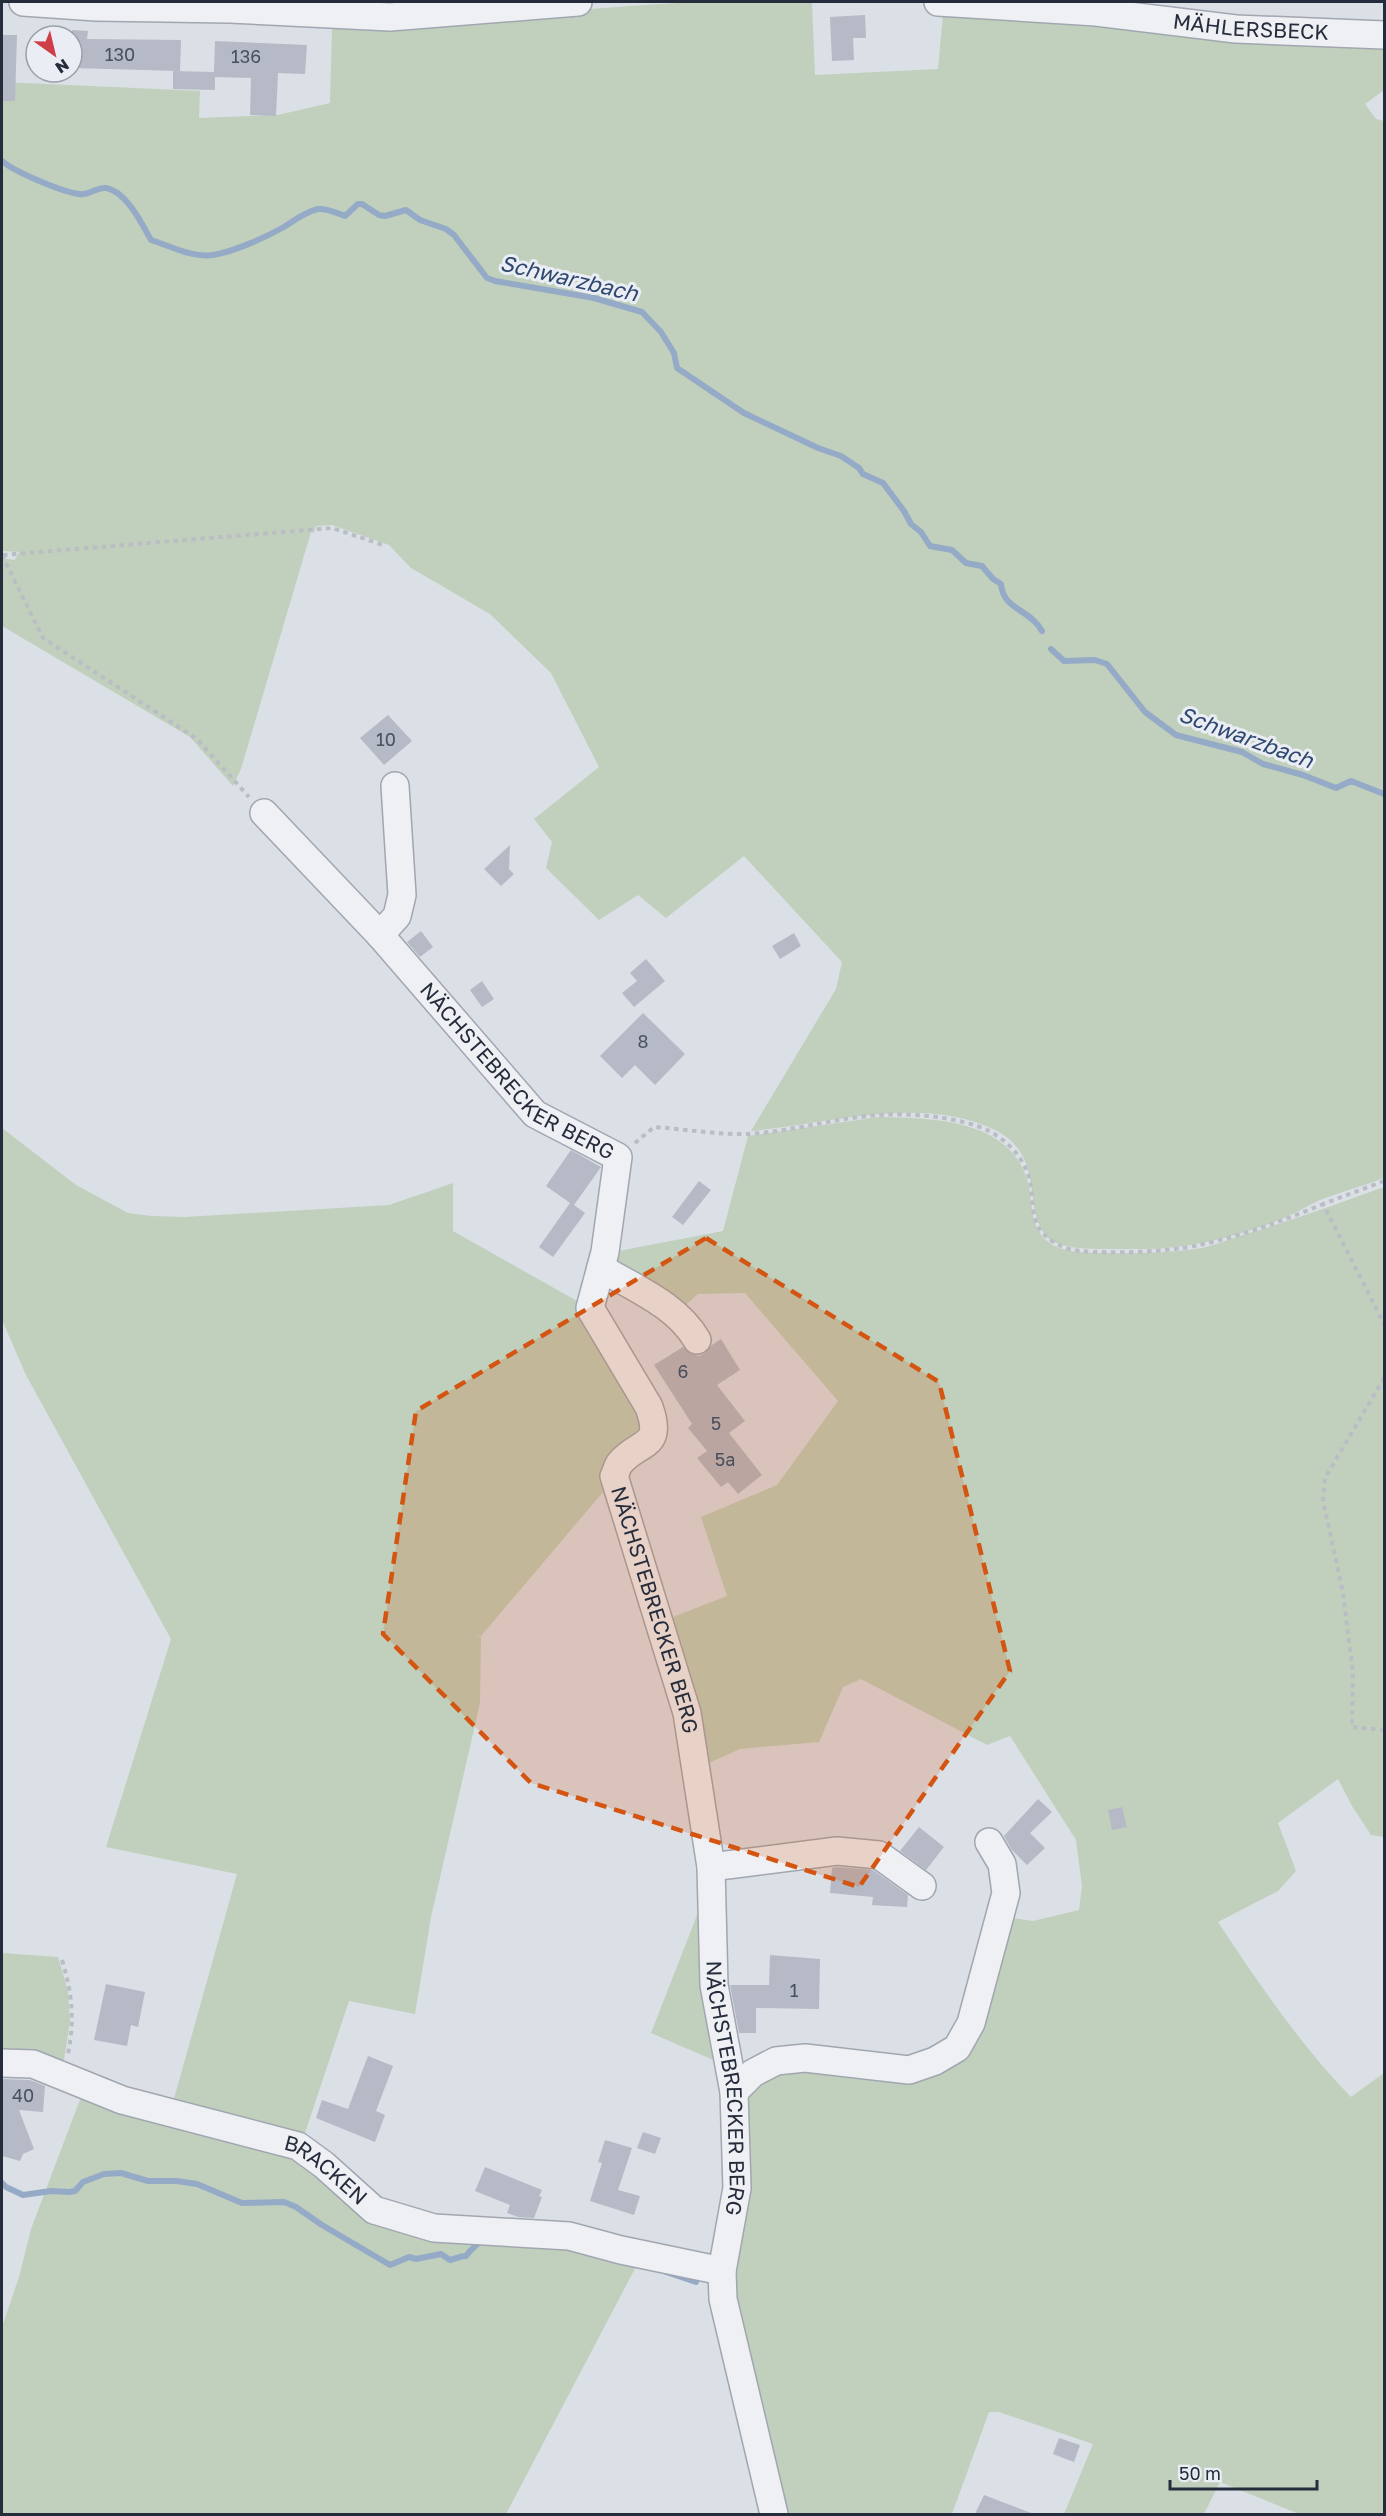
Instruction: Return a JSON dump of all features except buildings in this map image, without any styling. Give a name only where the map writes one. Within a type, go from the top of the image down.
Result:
[{"type":"street","points":[[23,2],[390,17],[578,2]]},
{"type":"street","name":"MÄHLERSBECK","points":[[938,2],[1096,12],[1236,29],[1384,34]]},
{"type":"street","points":[[380,935],[397,916],[402,895],[395,786]]},
{"type":"street","name":"NÄCHSTEBRECKER BERG","points":[[264,813],[380,935],[535,1114],[618,1157],[601,1268],[590,1308],[649,1407],[654,1421],[654,1432],[645,1445],[620,1464],[614,1476],[687,1713],[711,1867],[714,1985],[734,2092],[737,2188],[722,2271],[723,2299],[774,2514]]},
{"type":"street","points":[[601,1268],[672,1311],[689,1326],[697,1340]]},
{"type":"street","points":[[734,2092],[753,2073],[776,2061],[805,2058],[909,2070],[935,2061],[957,2048],[972,2023],[1006,1893],[1002,1864],[989,1842]]},
{"type":"street","points":[[711,1867],[837,1851],[879,1855],[922,1886]]},
{"type":"street","name":"BRACKEN","points":[[2,2063],[33,2064],[122,2100],[298,2146],[324,2165],[374,2210],[434,2228],[568,2236],[621,2250],[722,2271]]},
{"type":"path","points":[[264,813],[197,739],[43,638],[2,555],[332,528],[386,546]]},
{"type":"path","points":[[618,1157],[654,1127],[747,1134],[796,1129],[879,1115],[946,1119],[975,1125],[993,1132],[1012,1148],[1021,1160],[1031,1185],[1038,1227],[1050,1241],[1079,1251],[1153,1250],[1197,1246],[1280,1222],[1384,1182]]},
{"type":"path","points":[[1323,1204],[1384,1324]]},
{"type":"path","points":[[1384,1378],[1325,1478],[1323,1501],[1342,1593],[1353,1673],[1352,1727],[1384,1730]]},
{"type":"path","points":[[62,1960],[71,1992],[73,2022],[64,2077]]},
{"type":"highlighted area","points":[[706,1238],[939,1382],[1010,1671],[859,1887],[531,1783],[383,1634],[416,1411]]},
{"type":"green space","points":[[680,3],[812,3],[815,75],[938,69],[943,15],[1384,50],[1384,90],[1365,104],[1376,119],[1384,121],[1384,1178],[1320,1200],[1289,1216],[1216,1240],[1162,1248],[1084,1248],[1067,1246],[1048,1238],[1035,1212],[1031,1182],[1021,1153],[1010,1140],[993,1129],[965,1119],[935,1114],[904,1113],[842,1118],[751,1131],[836,989],[842,962],[744,856],[666,918],[638,895],[599,920],[546,868],[552,842],[534,819],[599,767],[551,673],[490,614],[411,568],[389,545],[332,525],[316,526],[314,533],[311,532],[241,769],[233,786],[190,737],[2,626],[2,558],[15,560],[19,552],[2,551],[2,82],[200,91],[199,118],[278,115],[330,103],[332,27],[419,24]]},
{"type":"green space","points":[[878,1117],[947,1122],[990,1135],[1007,1148],[1021,1165],[1029,1187],[1035,1223],[1042,1235],[1053,1245],[1074,1252],[1138,1253],[1201,1248],[1384,1187],[1384,1837],[1371,1835],[1338,1779],[1278,1823],[1296,1871],[1278,1891],[1218,1922],[1297,2035],[1351,2097],[1384,2073],[1384,2514],[1299,2514],[1220,2482],[1204,2514],[1064,2514],[1093,2444],[999,2412],[989,2412],[952,2514],[785,2514],[729,2294],[740,2098],[772,2068],[959,2053],[1005,1917],[1033,1921],[1079,1910],[1082,1886],[1076,1840],[1010,1736],[987,1745],[861,1679],[843,1687],[819,1742],[740,1749],[698,1768],[665,1620],[727,1596],[701,1517],[777,1485],[838,1401],[745,1293],[698,1294],[679,1311],[607,1267],[608,1253],[723,1231],[748,1136]]},
{"type":"green space","points":[[2,1128],[76,1185],[128,1213],[151,1216],[185,1217],[389,1205],[453,1183],[453,1231],[577,1301],[642,1404],[648,1423],[609,1485],[481,1636],[475,1634],[481,1637],[480,1703],[431,1917],[415,2014],[349,2001],[302,2142],[172,2106],[237,1874],[106,1847],[171,1639],[26,1375],[2,1320]]},
{"type":"green space","points":[[701,1905],[725,2065],[651,2033]]},
{"type":"green space","points":[[2,1953],[58,1957],[68,1991],[70,2021],[62,2073],[2,2058]]},
{"type":"green space","points":[[84,2089],[296,2151],[372,2213],[640,2259],[506,2514],[2,2514],[2,2327],[19,2277],[31,2229]]},
{"type":"waterway","name":"Schwarzbach","points":[[2,161],[27,175],[71,192],[86,194],[102,188],[113,190],[133,209],[151,240],[197,255],[213,255],[230,251],[266,236],[313,210],[325,209],[345,216],[358,204],[362,204],[379,215],[385,216],[406,210],[420,220],[446,229],[454,235],[487,278],[594,298],[642,312],[661,332],[674,353],[677,368],[744,413],[818,448],[841,456],[859,468],[863,474],[883,483],[911,524],[921,532],[930,546],[952,550],[966,563],[982,566],[993,579],[1001,584],[1007,599],[1031,618],[1042,631]]},
{"type":"waterway","name":"Schwarzbach","points":[[1051,649],[1064,661],[1095,660],[1107,664],[1145,712],[1176,735],[1242,752],[1263,764],[1303,775],[1336,788],[1351,781],[1384,794]]},
{"type":"waterway","points":[[2,2183],[23,2195],[51,2191],[69,2192],[75,2191],[83,2182],[104,2174],[121,2173],[148,2181],[197,2184],[242,2203],[284,2202],[296,2207],[390,2265],[409,2257],[416,2259],[441,2254],[450,2260],[466,2256],[483,2239]]},
{"type":"waterway","points":[[666,2272],[696,2282]]}]
